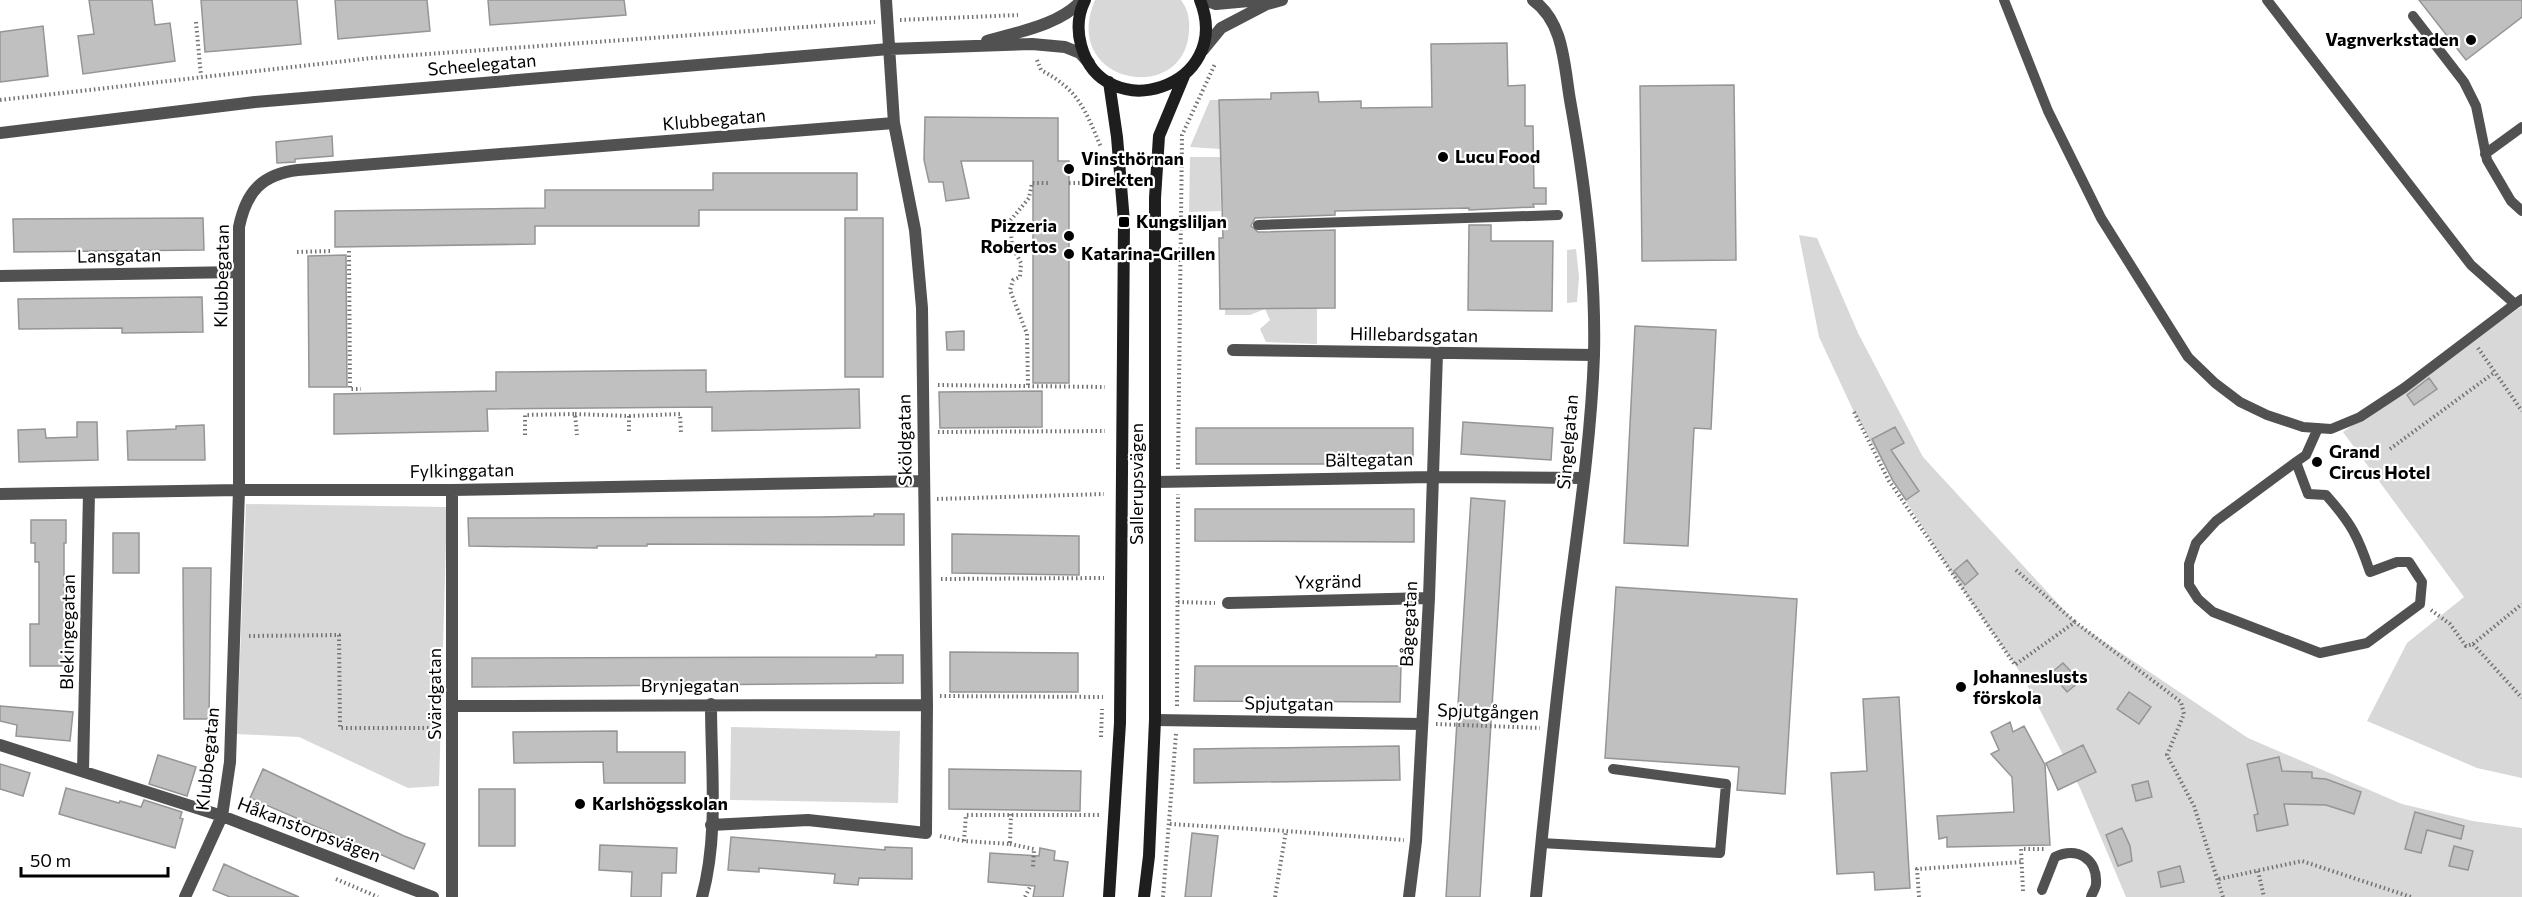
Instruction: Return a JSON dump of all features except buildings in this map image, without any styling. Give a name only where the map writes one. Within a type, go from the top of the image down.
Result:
[{"type":"main road","name":"Sallerupsvägen","points":[[1083,0],[1079,20],[1079,36],[1083,51],[1090,64],[1109,82],[1127,89],[1147,91],[1167,87],[1184,76],[1195,64],[1203,50]]},
{"type":"main road","points":[[1200,0],[1205,13],[1206,31],[1203,50]]},
{"type":"main road","name":"Sallerupsvägen","points":[[1144,897],[1149,856],[1155,720],[1155,198],[1159,136],[1184,76]]},
{"type":"main road","name":"Sallerupsvägen","points":[[1109,82],[1117,136],[1124,222],[1120,723],[1109,897]]},
{"type":"street","name":"Sköldgatan","points":[[886,0],[894,123],[915,230],[922,308],[927,701],[926,833]]},
{"type":"street","name":"Scheelegatan","points":[[968,45],[1028,29],[1065,14],[1083,0]]},
{"type":"street","points":[[1205,0],[1216,4],[1260,0]]},
{"type":"street","points":[[1203,50],[1221,28],[1267,4],[1282,0]]},
{"type":"street","name":"Singelgatan","points":[[1533,0],[1549,13],[1557,30],[1574,123],[1591,263],[1594,355],[1584,478],[1552,728],[1536,897]]},
{"type":"street","name":"Scheelegatan","points":[[0,133],[255,102],[888,49],[1032,44],[1065,47],[1080,53],[1090,64]]},
{"type":"street","name":"Klubbegatan","points":[[185,897],[222,816],[230,762],[239,490],[239,227],[242,212],[256,187],[282,172],[894,123]]},
{"type":"street","name":"Lansgatan","points":[[0,276],[239,272]]},
{"type":"street","name":"Hillebardsgatan","points":[[1233,350],[1594,355]]},
{"type":"street","name":"Bågegatan","points":[[1409,897],[1416,841],[1429,598],[1437,353]]},
{"type":"street","name":"Bältegatan","points":[[1155,482],[1433,477],[1584,478]]},
{"type":"street","name":"Fylkinggatan","points":[[0,494],[239,490],[452,490],[924,481]]},
{"type":"street","name":"Svärdgatan","points":[[452,490],[452,897]]},
{"type":"street","name":"Blekingegatan","points":[[83,771],[89,493]]},
{"type":"street","name":"Yxgränd","points":[[1228,603],[1429,598]]},
{"type":"street","name":"Brynjegatan","points":[[453,706],[927,701]]},
{"type":"street","points":[[702,897],[709,874],[711,704]]},
{"type":"street","name":"Spjutgatan","points":[[1155,720],[1422,724]]},
{"type":"street","name":"Håkanstorpsvägen","points":[[0,745],[222,816],[433,897]]},
{"type":"street","points":[[711,825],[807,820],[926,833]]},
{"type":"lane","points":[[2004,0],[2048,111],[2101,218],[2188,357],[2215,383],[2240,402],[2267,415],[2303,427],[2331,429],[2360,417],[2519,301],[2471,265],[2267,0]]},
{"type":"lane","points":[[2413,16],[2464,82],[2476,106],[2485,154],[2511,201],[2522,211]]},
{"type":"lane","points":[[2485,154],[2522,127]]},
{"type":"lane","points":[[1258,225],[1558,215]]},
{"type":"lane","points":[[2296,462],[2308,494],[2326,495],[2345,516],[2358,536],[2370,572],[2397,562],[2409,562],[2422,582],[2420,604],[2367,643],[2320,653],[2213,612],[2198,599],[2189,585],[2189,564],[2196,543],[2216,521],[2296,462],[2306,455],[2318,428]]},
{"type":"lane","points":[[1541,843],[1720,854],[1726,784],[1613,769]]},
{"type":"lane","points":[[2042,890],[2055,857],[2070,852],[2083,854],[2093,866],[2096,884],[2091,897]]},
{"type":"path","points":[[0,100],[372,58],[887,21],[1020,15]]},
{"type":"path","points":[[196,22],[201,76]]},
{"type":"path","points":[[1032,44],[1041,70],[1061,81],[1076,96],[1105,155]]},
{"type":"path","points":[[1159,136],[1182,135],[1177,720],[1163,897]]},
{"type":"path","points":[[1097,137],[1117,136]]},
{"type":"path","points":[[1106,174],[1107,192]]},
{"type":"path","points":[[1028,385],[1027,334],[1010,290],[1013,280],[1020,278],[1021,263],[1012,246],[1010,220],[1029,198],[1032,183],[1048,183]]},
{"type":"path","points":[[1069,183],[1107,183]]},
{"type":"path","points":[[297,252],[331,251]]},
{"type":"path","points":[[349,251],[350,389],[361,389]]},
{"type":"path","points":[[1171,330],[1180,330]]},
{"type":"path","points":[[2471,338],[2522,411]]},
{"type":"path","points":[[2390,449],[2495,372]]},
{"type":"path","points":[[1105,375],[1105,398]]},
{"type":"path","points":[[922,385],[1105,387]]},
{"type":"path","points":[[1854,412],[1889,481],[2015,665],[2075,622]]},
{"type":"path","points":[[575,414],[577,435]]},
{"type":"path","points":[[525,435],[525,415],[575,414],[629,416],[680,414],[681,433]]},
{"type":"path","points":[[629,416],[629,434]]},
{"type":"path","points":[[1104,441],[1105,420]]},
{"type":"path","points":[[922,432],[1105,431]]},
{"type":"path","points":[[1104,483],[1104,504]]},
{"type":"path","points":[[924,500],[1104,494]]},
{"type":"path","points":[[1104,568],[1104,590]]},
{"type":"path","points":[[2016,570],[2075,622],[2181,702],[2184,714],[2168,755],[2194,806],[2223,897]]},
{"type":"path","points":[[925,579],[1104,578]]},
{"type":"path","points":[[1178,602],[1228,603]]},
{"type":"path","points":[[2420,604],[2450,624],[2466,646],[2473,644],[2522,604]]},
{"type":"path","points":[[235,636],[339,635],[340,729],[453,728]]},
{"type":"path","points":[[2473,644],[2522,698]]},
{"type":"path","points":[[927,701],[1103,697],[1101,744]]},
{"type":"path","name":"Spjutgången","points":[[1422,724],[1552,728]]},
{"type":"path","points":[[1010,844],[1011,814]]},
{"type":"path","points":[[964,841],[966,815],[1099,814]]},
{"type":"path","points":[[1170,824],[1416,841]]},
{"type":"path","points":[[1275,897],[1286,831]]},
{"type":"path","points":[[926,833],[964,841],[1010,844],[1034,849],[1033,867]]},
{"type":"path","points":[[2023,891],[2021,849],[2044,849],[2055,857]]},
{"type":"path","points":[[2219,879],[2302,861],[2408,896]]},
{"type":"path","points":[[1919,897],[1917,869],[2022,862]]},
{"type":"path","points":[[2258,871],[2264,897]]},
{"type":"path","points":[[1025,897],[1031,885]]},
{"type":"path","points":[[2400,897],[2408,896]]},
{"type":"shaded area","points":[[1095,0],[1181,0],[1187,11],[1189,23],[1182,55],[1168,70],[1148,77],[1127,76],[1108,67],[1094,51],[1089,29]]},
{"type":"shaded area","points":[[1210,100],[1219,100],[1220,149],[1190,147]]},
{"type":"shaded area","points":[[1190,157],[1220,157],[1221,211],[1189,212]]},
{"type":"shaded area","points":[[1799,235],[1817,238],[1858,333],[1923,457],[2075,622],[2248,738],[2402,804],[2473,821],[2522,828],[2522,897],[2126,897],[2080,788],[2022,675],[1955,578],[1893,481],[1854,412],[1819,337]]},
{"type":"shaded area","points":[[1576,249],[1579,277],[1577,302],[1567,303],[1567,250]]},
{"type":"shaded area","points":[[2522,306],[2522,778],[2477,768],[2367,721],[2407,643],[2464,597],[2343,432]]},
{"type":"shaded area","points":[[1317,308],[1317,344],[1266,342],[1260,329],[1270,320],[1265,309],[1250,315],[1225,315],[1225,309]]},
{"type":"shaded area","points":[[246,504],[447,507],[439,786],[408,788],[299,737],[237,734]]},
{"type":"shaded area","points":[[731,727],[900,731],[898,803],[730,800]]},
{"type":"place","name":"Vagnverkstaden","points":[[2471,40]]},
{"type":"place","name":"Lucu Food","points":[[1443,157]]},
{"type":"place","name":"Vinsthörnan Direkten","points":[[1069,169]]},
{"type":"place","name":"Kungsliljan","points":[[1124,222]]},
{"type":"place","name":"Pizzeria Robertos","points":[[1069,236]]},
{"type":"place","name":"Katarina-Grillen","points":[[1069,254]]},
{"type":"place","name":"Grand Circus Hotel","points":[[2317,462]]},
{"type":"place","name":"Johanneslusts förskola","points":[[1961,687]]},
{"type":"place","name":"Karlshögsskolan","points":[[580,804]]}]
